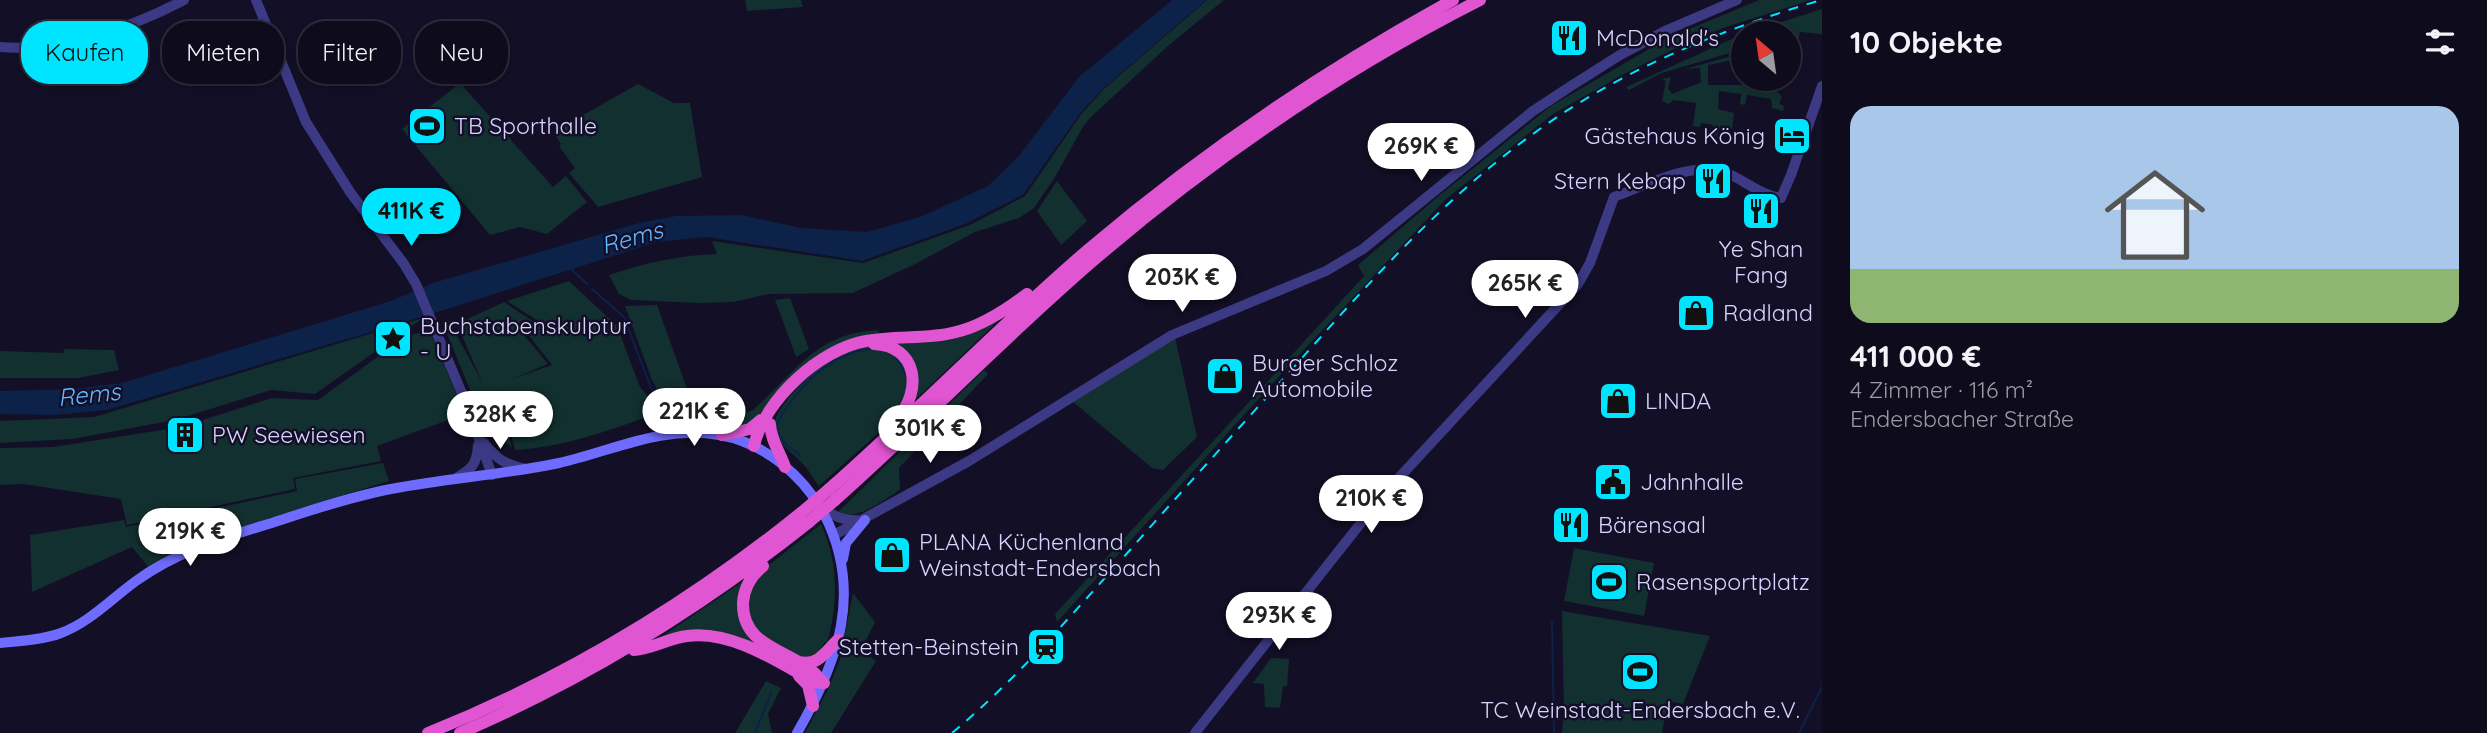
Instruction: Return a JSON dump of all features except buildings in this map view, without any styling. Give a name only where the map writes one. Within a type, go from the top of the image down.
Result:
[{"type":"highway","points":[[831,495],[888,436],[1042,289],[1143,204],[1251,123],[1336,67],[1453,0]]},
{"type":"highway","points":[[460,733],[551,691],[624,651],[694,607],[775,548],[805,517],[1051,298],[1187,185],[1257,134],[1342,78],[1480,0]]},
{"type":"highway","points":[[722,435],[750,429],[770,419],[792,385],[816,363],[835,351],[871,340],[932,337],[957,332],[994,316],[1029,292],[1042,289]]},
{"type":"highway","points":[[754,446],[757,435],[790,394],[823,362],[852,348],[869,344],[881,344],[904,357],[914,380],[912,397],[894,422],[888,436]]},
{"type":"highway","points":[[770,419],[773,443],[785,467]]},
{"type":"highway","points":[[428,733],[509,698],[626,636],[805,517]]},
{"type":"highway","points":[[775,548],[748,584],[743,603],[744,616],[752,633],[760,641],[814,682],[824,683]]},
{"type":"highway","points":[[624,651],[640,650],[687,636],[715,636],[740,643],[797,668],[808,685],[813,706]]},
{"type":"highway","points":[[797,668],[822,658],[838,640]]},
{"type":"main road","points":[[0,643],[60,633],[87,619],[136,581],[164,564],[220,539],[319,508],[390,489],[560,463],[666,433],[722,435],[754,446],[785,467],[806,487],[818,503],[834,535],[842,562],[845,583],[838,640],[824,683],[797,733]]},
{"type":"main road","points":[[842,562],[846,543],[865,520]]},
{"type":"street","points":[[0,47],[30,47],[105,33],[184,0]]},
{"type":"street","points":[[256,0],[306,122],[350,192],[398,255],[415,284],[434,325],[492,475]]},
{"type":"street","points":[[834,535],[969,461],[1172,335],[1326,271],[1363,249],[1533,111],[1620,55],[1667,30],[1737,0]]},
{"type":"street","points":[[1195,733],[1383,495],[1578,284],[1590,263],[1614,197],[1696,169],[1730,175],[1763,193],[1781,198],[1822,86]]},
{"type":"street","points":[[479,437],[494,456],[506,464],[526,469]]},
{"type":"street","points":[[452,481],[470,471],[478,461],[479,437]]},
{"type":"street","points":[[818,503],[834,517],[865,520]]},
{"type":"green space","points":[[745,0],[801,0],[803,7],[747,11]]},
{"type":"green space","points":[[1207,0],[1224,0],[1168,46],[1092,116],[1034,208],[1019,218],[975,232],[853,293],[769,294],[733,302],[631,300],[619,294],[609,275],[662,260],[717,254],[712,241],[863,263],[970,225],[1025,196],[1082,113],[1105,88]]},
{"type":"green space","points":[[1759,0],[1811,0],[1745,21],[1731,21],[1731,25],[1678,47],[1622,75],[1553,114],[1446,199],[1282,373],[1057,622],[1055,614],[1364,276],[1358,265],[1551,106],[1668,38]]},
{"type":"green space","points":[[1822,9],[1822,34],[1801,32],[1801,21],[1784,21]]},
{"type":"green space","points":[[1731,39],[1731,53],[1662,73],[1629,90],[1626,87]]},
{"type":"green space","points":[[1731,56],[1731,61],[1708,65],[1708,85],[1731,85],[1731,91],[1777,91],[1782,97],[1779,104],[1784,106],[1783,111],[1772,108],[1771,99],[1747,95],[1745,105],[1740,104],[1741,94],[1719,91],[1718,109],[1734,113],[1732,129],[1721,125],[1717,136],[1714,135],[1713,125],[1701,123],[1700,127],[1693,126],[1696,103],[1673,100],[1669,104],[1662,101],[1666,81],[1662,79],[1671,77],[1668,88],[1672,94],[1701,82],[1700,68],[1685,69]]},
{"type":"green space","points":[[461,84],[553,187],[566,176],[587,202],[547,234],[520,227],[490,235],[402,129]]},
{"type":"green space","points":[[638,84],[674,103],[690,103],[702,177],[598,207],[569,173],[575,168],[559,146],[561,144],[553,132]]},
{"type":"green space","points":[[1057,181],[1087,221],[1061,245],[1037,211]]},
{"type":"green space","points":[[569,281],[617,326],[640,387],[661,412],[571,441],[515,450],[499,390],[512,448],[485,426],[442,322],[449,321],[482,382],[457,324],[504,302],[534,322],[524,335],[548,364],[512,379],[552,365],[527,333],[538,321],[507,301]]},
{"type":"green space","points":[[790,298],[809,349],[796,357],[775,300]]},
{"type":"green space","points":[[657,305],[695,411],[669,412],[652,380],[625,306]]},
{"type":"green space","points":[[423,318],[315,394],[271,390],[175,420],[72,439],[0,443],[0,421],[94,417]]},
{"type":"green space","points":[[997,321],[915,400],[917,388],[889,342]]},
{"type":"green space","points":[[429,330],[465,414],[377,446],[381,461],[293,478],[295,489],[127,525],[121,499],[23,484],[0,485],[0,448],[53,447],[181,427],[272,398],[318,400],[405,337]]},
{"type":"green space","points":[[878,330],[880,334],[826,352],[752,424],[739,425],[728,416],[753,410],[794,369],[822,347],[856,333]]},
{"type":"green space","points":[[1175,337],[1197,437],[1163,470],[1152,468],[1072,401]]},
{"type":"green space","points":[[864,347],[878,347],[902,360],[910,388],[893,420],[819,486],[805,466],[780,441],[775,431],[775,422],[787,400],[820,367],[838,355]]},
{"type":"green space","points":[[64,349],[114,350],[119,370],[78,378],[0,378],[0,351],[63,353]]},
{"type":"green space","points":[[984,370],[988,374],[899,468],[900,490],[861,512],[845,515],[838,512]]},
{"type":"green space","points":[[383,463],[389,481],[301,508],[149,568],[132,547],[32,592],[30,535],[124,520],[126,527],[297,491],[295,479]]},
{"type":"green space","points":[[821,524],[834,568],[835,598],[827,643],[825,642],[820,652],[805,658],[773,645],[750,624],[746,602],[760,572]]},
{"type":"green space","name":"Rasensportplatz","points":[[1574,548],[1654,563],[1644,616],[1564,601]]},
{"type":"green space","points":[[745,580],[740,598],[762,647],[661,637]]},
{"type":"green space","points":[[853,593],[875,622],[861,650],[876,661],[831,733],[805,733],[840,659]]},
{"type":"green space","name":"TC Weinstadt-Endersbach e.V.","points":[[1562,611],[1710,636],[1683,704],[1668,701],[1662,733],[1562,733]]},
{"type":"green space","points":[[1271,658],[1289,659],[1287,686],[1283,686],[1280,708],[1265,707],[1264,684],[1253,683]]},
{"type":"green space","points":[[766,681],[781,688],[768,714],[772,733],[735,733]]},
{"type":"water","name":"Rems","points":[[1172,0],[1206,0],[1104,88],[1081,112],[1023,195],[965,224],[862,261],[706,237],[657,242],[422,317],[107,410],[55,415],[0,414],[0,391],[73,389],[122,383],[391,301],[433,283],[639,223],[676,216],[741,215],[801,228],[867,232],[920,217],[988,186],[1018,157],[1079,77]]},
{"type":"waterway","points":[[570,268],[587,284]]},
{"type":"waterway","points":[[592,289],[624,317],[651,388],[671,403]]},
{"type":"waterway","points":[[801,456],[780,437],[778,421],[798,393],[824,367],[846,355],[870,349]]},
{"type":"waterway","points":[[895,357],[906,376]]},
{"type":"waterway","points":[[1552,622],[1554,733]]},
{"type":"waterway","points":[[1799,733],[1822,687]]},
{"type":"waterway","points":[[755,733],[771,693]]},
{"type":"railway","points":[[952,733],[1000,690],[1044,644],[1378,274],[1431,220],[1487,170],[1547,124],[1611,84],[1679,51],[1749,23],[1821,0]]},
{"type":"place","name":"McDonald's","points":[[1569,38]]},
{"type":"place","name":"TB Sporthalle","points":[[427,126]]},
{"type":"place","name":"Gästehaus König","points":[[1792,136]]},
{"type":"place","name":"Stern Kebap","points":[[1713,181]]},
{"type":"place","name":"Ye Shan Fang","points":[[1761,211]]},
{"type":"place","name":"Radland","points":[[1696,313]]},
{"type":"place","name":"Buchstabenskulptur - U","points":[[393,339]]},
{"type":"place","name":"Burger Schloz Automobile","points":[[1225,376]]},
{"type":"place","name":"LINDA","points":[[1618,401]]},
{"type":"place","name":"PW Seewiesen","points":[[185,435]]},
{"type":"place","name":"Jahnhalle","points":[[1613,482]]},
{"type":"place","name":"Bärensaal","points":[[1571,525]]},
{"type":"place","name":"PLANA Küchenland Weinstadt-Endersbach","points":[[892,555]]},
{"type":"place","name":"Rasensportplatz","points":[[1609,582]]},
{"type":"place","name":"Stetten-Beinstein","points":[[1046,647]]},
{"type":"place","name":"TC Weinstadt-Endersbach e.V.","points":[[1640,672]]}]
